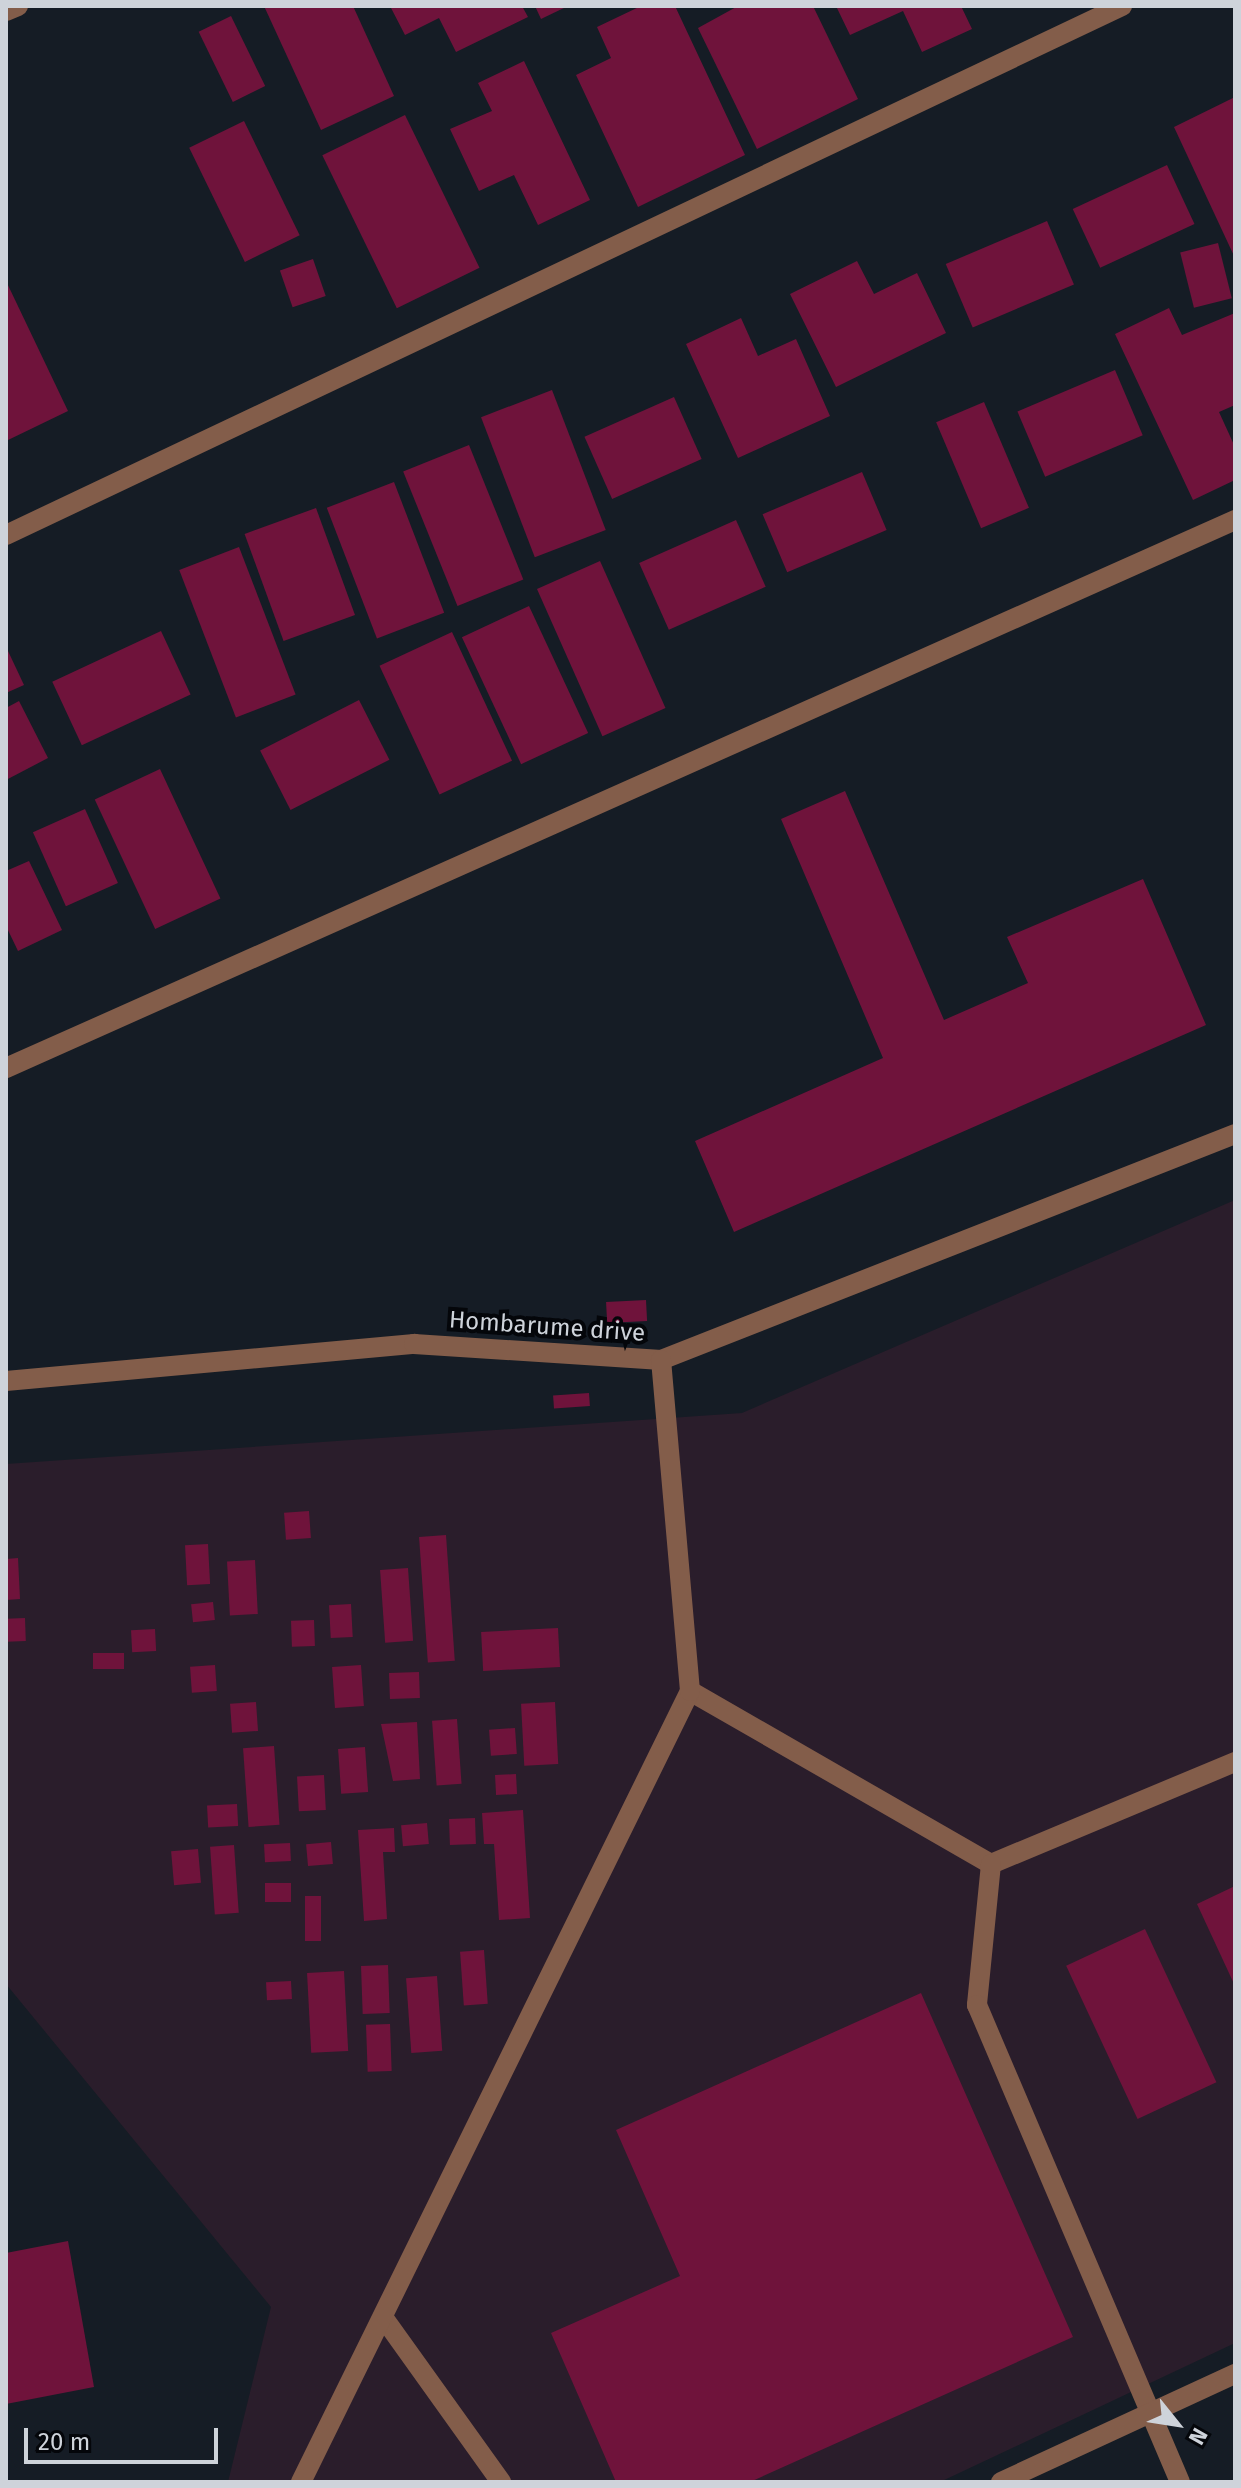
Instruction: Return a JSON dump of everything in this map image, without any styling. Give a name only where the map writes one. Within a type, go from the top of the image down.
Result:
[{"type":"street","points":[[6,11],[18,6]]},
{"type":"street","points":[[6,535],[1122,6]]},
{"type":"street","points":[[6,1068],[1235,520]]},
{"type":"street","name":"Hombarume drive","points":[[6,1381],[414,1344],[661,1360],[1235,1134]]},
{"type":"street","points":[[301,2482],[690,1691],[661,1360]]},
{"type":"street","points":[[690,1691],[991,1864]]},
{"type":"street","points":[[991,1864],[1235,1762]]},
{"type":"street","points":[[991,1864],[977,2005],[1180,2482]]},
{"type":"street","points":[[383,2317],[501,2482]]},
{"type":"street","points":[[1001,2482],[1235,2374]]},
{"type":"shaded area","points":[[1235,1200],[1235,2343],[940,2482],[228,2482],[271,2307],[6,1984],[6,1464],[742,1413]]},
{"type":"building","points":[[264,6],[353,6],[394,96],[321,130]]},
{"type":"building","points":[[390,6],[522,6],[528,17],[456,52],[439,18],[405,35]]},
{"type":"building","points":[[535,6],[568,6],[541,19]]},
{"type":"building","points":[[641,6],[675,6],[745,155],[638,207],[576,75],[611,58],[597,27]]},
{"type":"building","points":[[738,6],[813,6],[858,99],[757,149],[698,28]]},
{"type":"building","points":[[836,6],[961,6],[972,29],[922,52],[903,11],[850,35]]},
{"type":"building","points":[[231,16],[265,86],[233,102],[199,32]]},
{"type":"building","points":[[524,61],[590,200],[538,225],[514,175],[479,191],[450,129],[492,111],[478,83]]},
{"type":"building","points":[[1235,97],[1235,258],[1174,127]]},
{"type":"building","points":[[405,115],[480,268],[397,308],[322,155]]},
{"type":"building","points":[[244,121],[300,235],[245,262],[189,148]]},
{"type":"building","points":[[1167,165],[1194,224],[1100,268],[1073,209]]},
{"type":"building","points":[[1047,221],[1074,285],[973,327],[946,264]]},
{"type":"building","points":[[1218,243],[1232,298],[1194,308],[1180,252]]},
{"type":"building","points":[[313,259],[326,296],[293,307],[280,270]]},
{"type":"building","points":[[857,261],[874,294],[917,273],[946,333],[836,387],[790,294]]},
{"type":"building","points":[[6,281],[68,411],[6,441]]},
{"type":"building","points":[[1169,308],[1182,335],[1235,313],[1235,405],[1219,412],[1235,447],[1235,480],[1193,500],[1115,334]]},
{"type":"building","points":[[741,318],[758,356],[796,339],[830,416],[738,458],[686,344]]},
{"type":"building","points":[[1115,370],[1143,435],[1045,477],[1017,411]]},
{"type":"building","points":[[552,390],[606,530],[535,557],[481,417]]},
{"type":"building","points":[[674,397],[702,459],[612,499],[584,437]]},
{"type":"building","points":[[984,402],[1029,508],[981,528],[936,422]]},
{"type":"building","points":[[469,445],[523,579],[457,606],[403,472]]},
{"type":"building","points":[[862,472],[887,530],[787,572],[763,514]]},
{"type":"building","points":[[394,482],[444,613],[377,639],[327,508]]},
{"type":"building","points":[[316,508],[355,615],[284,641],[245,534]]},
{"type":"building","points":[[736,520],[766,587],[669,630],[639,563]]},
{"type":"building","points":[[239,547],[296,695],[236,717],[179,570]]},
{"type":"building","points":[[600,561],[665,708],[602,736],[537,589]]},
{"type":"building","points":[[529,606],[588,733],[521,764],[462,637]]},
{"type":"building","points":[[161,631],[191,694],[82,745],[52,682]]},
{"type":"building","points":[[452,632],[512,761],[440,795],[379,666]]},
{"type":"building","points":[[6,652],[24,685],[6,693]]},
{"type":"building","points":[[359,700],[389,760],[291,810],[260,750]]},
{"type":"building","points":[[19,701],[48,758],[6,780],[6,708]]},
{"type":"building","points":[[160,769],[220,899],[155,929],[95,799]]},
{"type":"building","points":[[845,791],[944,1020],[1028,983],[1007,937],[1143,879],[1206,1025],[734,1232],[695,1141],[883,1058],[781,819]]},
{"type":"building","points":[[85,809],[118,883],[66,906],[33,832]]},
{"type":"building","points":[[29,861],[62,930],[18,951],[6,926],[6,871]]},
{"type":"building","points":[[646,1300],[647,1321],[607,1323],[606,1302]]},
{"type":"building","points":[[589,1393],[590,1406],[554,1408],[553,1396]]},
{"type":"building","points":[[309,1511],[311,1538],[286,1540],[284,1513]]},
{"type":"building","points":[[446,1535],[455,1661],[428,1663],[419,1537]]},
{"type":"building","points":[[208,1544],[210,1584],[187,1585],[185,1545]]},
{"type":"building","points":[[18,1558],[20,1599],[6,1600],[6,1559]]},
{"type":"building","points":[[255,1560],[258,1614],[230,1615],[227,1561]]},
{"type":"building","points":[[408,1568],[413,1641],[385,1643],[380,1570]]},
{"type":"building","points":[[213,1602],[215,1620],[193,1622],[191,1604]]},
{"type":"building","points":[[351,1604],[353,1637],[331,1638],[329,1605]]},
{"type":"building","points":[[25,1618],[26,1641],[7,1642],[6,1619]]},
{"type":"building","points":[[314,1620],[315,1646],[292,1647],[291,1621]]},
{"type":"building","points":[[558,1628],[560,1667],[483,1671],[481,1632]]},
{"type":"building","points":[[155,1629],[156,1651],[132,1652],[131,1630]]},
{"type":"building","points":[[93,1653],[124,1653],[124,1669],[93,1669]]},
{"type":"building","points":[[215,1665],[217,1691],[192,1693],[190,1667]]},
{"type":"building","points":[[361,1665],[364,1706],[335,1708],[332,1667]]},
{"type":"building","points":[[419,1672],[420,1698],[390,1699],[389,1673]]},
{"type":"building","points":[[256,1702],[258,1731],[232,1733],[230,1704]]},
{"type":"building","points":[[555,1702],[558,1764],[524,1766],[521,1704]]},
{"type":"building","points":[[457,1719],[462,1784],[437,1786],[432,1721]]},
{"type":"building","points":[[417,1722],[420,1779],[393,1781],[381,1724]]},
{"type":"building","points":[[515,1728],[517,1754],[491,1756],[489,1730]]},
{"type":"building","points":[[274,1746],[280,1825],[249,1827],[243,1748]]},
{"type":"building","points":[[365,1747],[368,1792],[341,1794],[338,1749]]},
{"type":"building","points":[[516,1774],[517,1794],[496,1795],[495,1775]]},
{"type":"building","points":[[324,1775],[326,1810],[299,1811],[297,1776]]},
{"type":"building","points":[[237,1804],[238,1826],[208,1828],[207,1806]]},
{"type":"building","points":[[523,1810],[530,1918],[499,1920],[494,1844],[484,1844],[482,1813]]},
{"type":"building","points":[[475,1818],[476,1844],[450,1845],[449,1819]]},
{"type":"building","points":[[427,1823],[429,1844],[403,1846],[401,1825]]},
{"type":"building","points":[[394,1828],[395,1852],[383,1852],[387,1919],[364,1921],[358,1830]]},
{"type":"building","points":[[331,1842],[333,1864],[308,1866],[306,1844]]},
{"type":"building","points":[[290,1843],[291,1861],[265,1862],[264,1844]]},
{"type":"building","points":[[234,1845],[239,1913],[215,1915],[210,1847]]},
{"type":"building","points":[[198,1849],[201,1883],[174,1885],[171,1851]]},
{"type":"building","points":[[265,1883],[291,1883],[291,1902],[265,1902]]},
{"type":"building","points":[[1235,1886],[1235,1986],[1197,1904]]},
{"type":"building","points":[[305,1896],[321,1896],[321,1941],[305,1941]]},
{"type":"building","points":[[1145,1929],[1216,2082],[1138,2119],[1066,1966]]},
{"type":"building","points":[[484,1950],[488,2004],[464,2006],[460,1952]]},
{"type":"building","points":[[388,1965],[390,2013],[363,2014],[361,1966]]},
{"type":"building","points":[[344,1971],[348,2051],[311,2053],[307,1973]]},
{"type":"building","points":[[437,1976],[442,2051],[411,2053],[406,1978]]},
{"type":"building","points":[[291,1981],[292,1999],[267,2000],[266,1982]]},
{"type":"building","points":[[921,1993],[1073,2337],[750,2482],[616,2482],[551,2333],[680,2276],[616,2130]]},
{"type":"building","points":[[390,2024],[392,2071],[368,2072],[366,2025]]},
{"type":"building","points":[[68,2241],[94,2387],[6,2404],[6,2253]]}]
